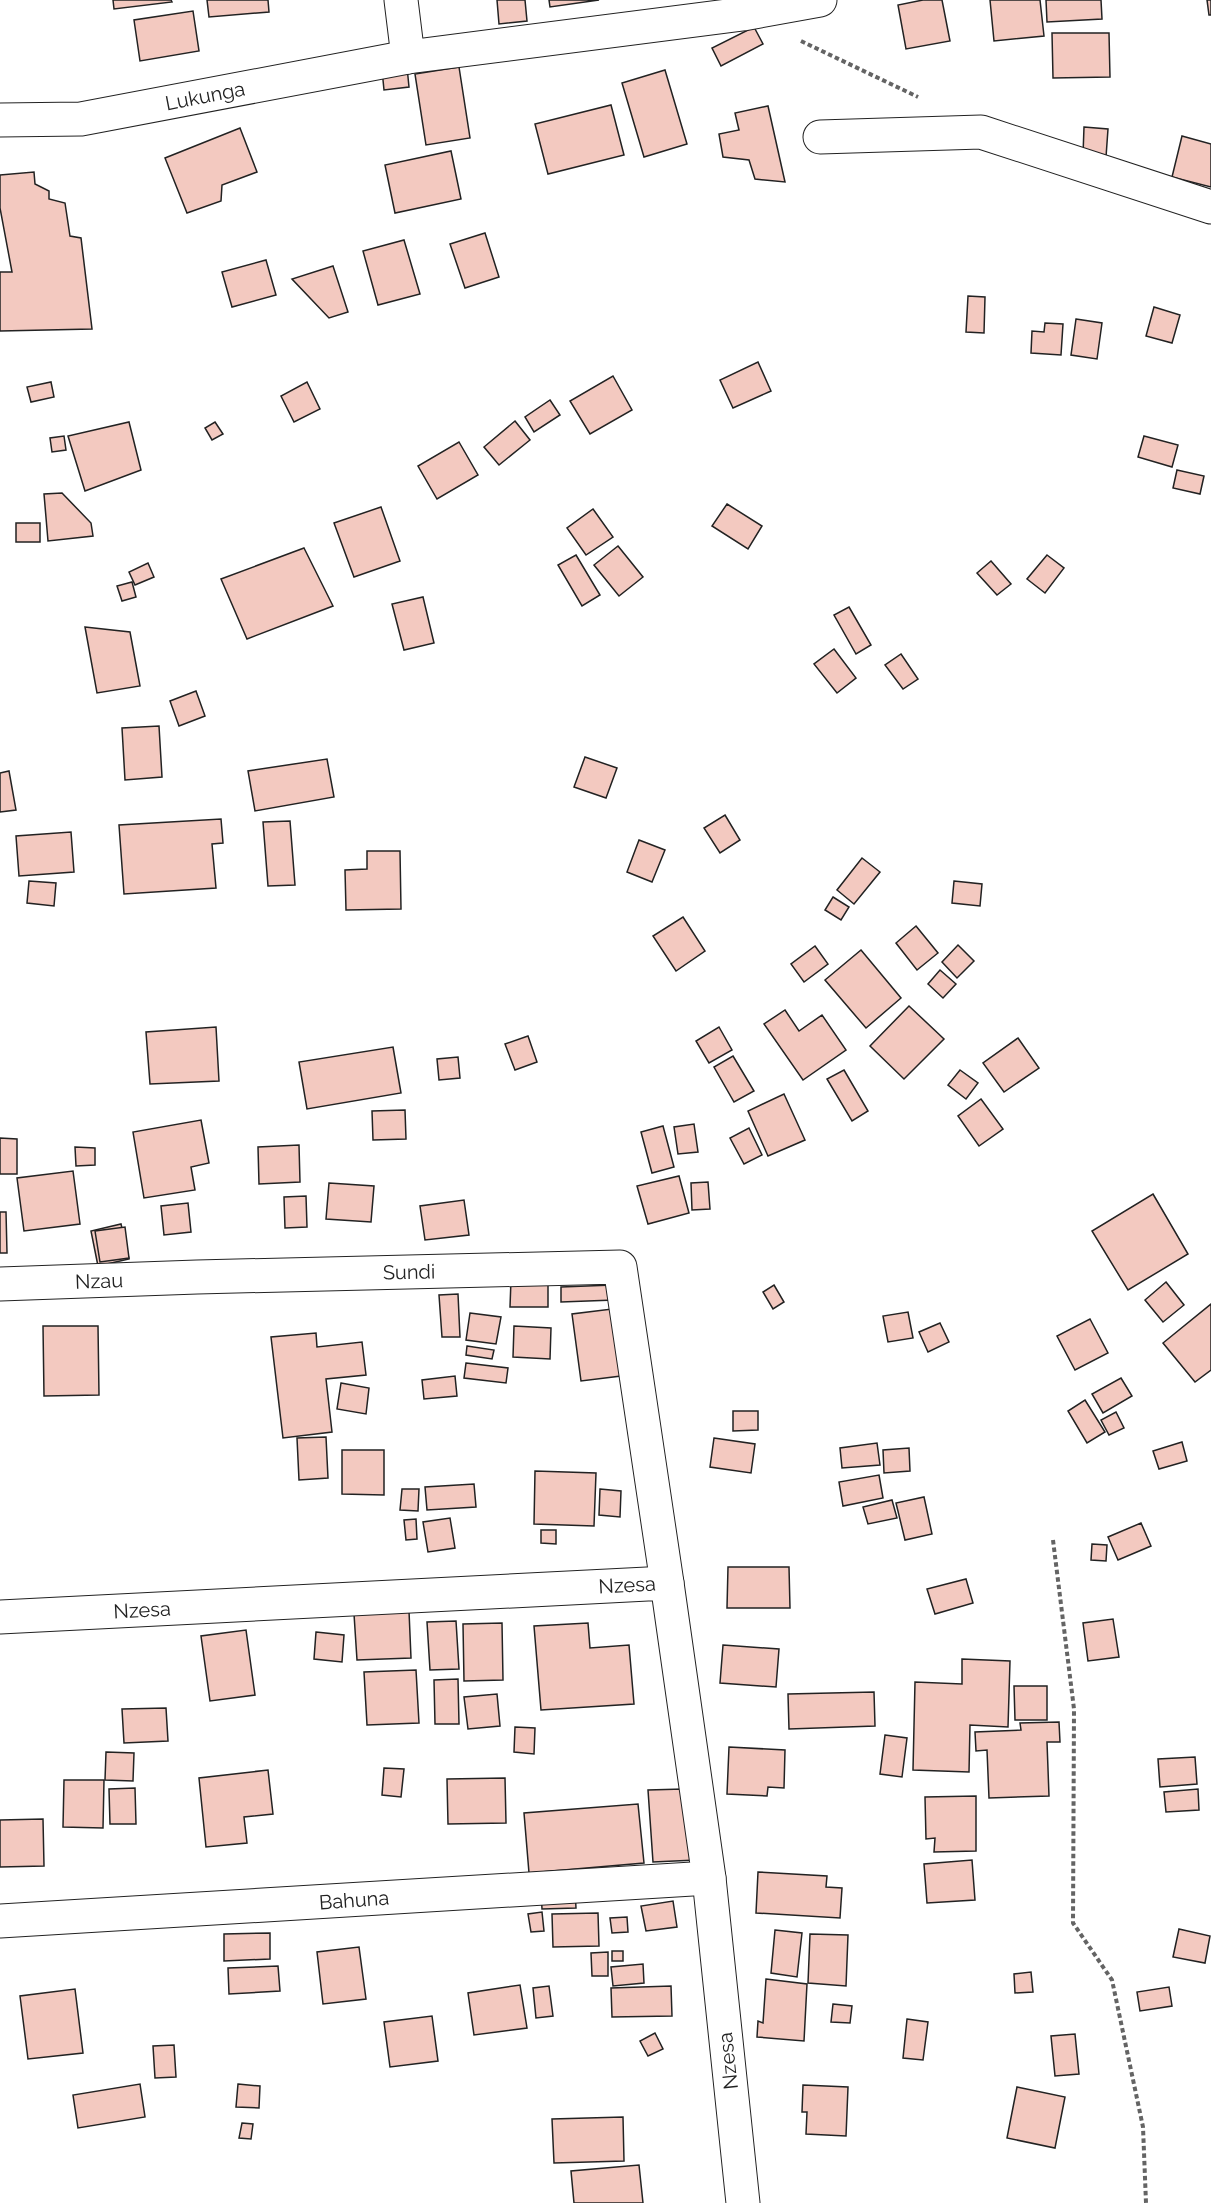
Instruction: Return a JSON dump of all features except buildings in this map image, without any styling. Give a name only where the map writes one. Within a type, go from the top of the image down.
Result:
[{"type":"street","points":[[401,0],[408,57]]},
{"type":"street","name":"Lukunga","points":[[0,120],[81,119],[408,57],[743,14],[820,0]]},
{"type":"street","points":[[820,137],[981,132],[1211,207]]},
{"type":"street","name":"Sundi","points":[[197,1277],[620,1267],[667,1583]]},
{"type":"street","name":"Nzau","points":[[0,1284],[197,1277]]},
{"type":"street","name":"Nzesa","points":[[0,1617],[667,1583],[709,1878],[743,2203]]},
{"type":"street","name":"Bahuna","points":[[0,1921],[709,1878]]},
{"type":"path","points":[[796,39],[922,99]]},
{"type":"path","points":[[1053,1540],[1074,1709],[1073,1923],[1112,1980],[1143,2127],[1146,2203]]}]
